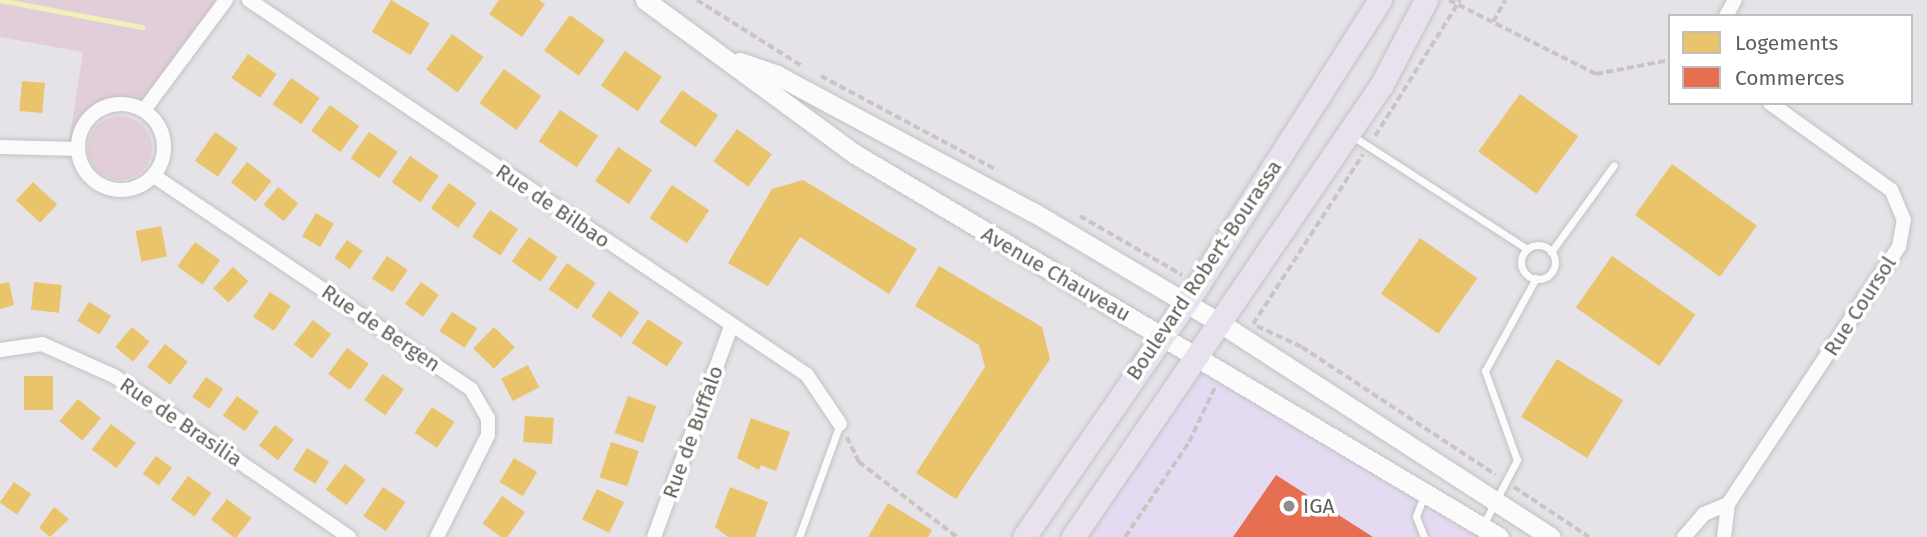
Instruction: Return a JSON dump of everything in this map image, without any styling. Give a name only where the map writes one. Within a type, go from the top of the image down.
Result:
[{"type":"highway","name":"Boulevard Robert-Bourassa","points":[[1024,537],[1161,333],[1185,302],[1380,0]]},
{"type":"highway","name":"Boulevard Robert-Bourassa","points":[[1073,537],[1348,133],[1426,0]]},
{"type":"main road","name":"Avenue Chauveau","points":[[645,0],[733,59],[782,105],[855,154],[1198,355],[1490,532]]},
{"type":"main road","name":"Avenue Chauveau","points":[[733,59],[777,75],[977,180],[1220,323],[1551,537]]},
{"type":"street","points":[[144,110],[226,0]]},
{"type":"street","name":"Rue de Bilbao","points":[[250,1],[807,375],[840,424]]},
{"type":"street","points":[[120,104],[144,110],[163,138],[154,176],[128,190],[105,187],[84,170],[78,149],[81,129],[96,111],[120,104]]},
{"type":"street","name":"Rue Coursol","points":[[1724,537],[1728,504],[1899,247],[1904,220],[1891,190],[1773,105]]},
{"type":"street","points":[[0,147],[78,149]]},
{"type":"street","name":"Rue de Bergen","points":[[154,176],[471,389],[488,418],[488,435],[438,537]]},
{"type":"street","name":"Rue de Buffalo","points":[[654,537],[732,327]]},
{"type":"street","name":"Rue de Brasilia","points":[[0,350],[42,344],[114,376],[349,537]]},
{"type":"street","name":"Rue Coursol","points":[[1684,537],[1704,514],[1728,504]]},
{"type":"lane","points":[[1348,133],[1527,249],[1543,246],[1551,252]]},
{"type":"lane","points":[[1490,532],[1496,502],[1517,460],[1485,371],[1536,278],[1551,273],[1551,252],[1614,165]]},
{"type":"lane","points":[[1527,249],[1523,269],[1536,278]]},
{"type":"lane","points":[[799,537],[840,424]]},
{"type":"lane","points":[[1424,537],[1416,516],[1425,492]]},
{"type":"path","points":[[697,0],[805,68]]},
{"type":"path","points":[[1449,0],[1458,2],[1596,74],[1668,60]]},
{"type":"path","points":[[1493,22],[1505,0]]},
{"type":"path","points":[[1458,2],[1368,147],[1251,326],[1276,331],[1589,537]]},
{"type":"path","points":[[817,74],[1002,173]]},
{"type":"path","points":[[1072,212],[1180,274]]},
{"type":"path","points":[[1125,537],[1189,442],[1209,398]]},
{"type":"path","points":[[840,424],[859,462],[957,537]]},
{"type":"shaded area","points":[[0,0],[226,0],[144,110],[120,104],[96,111],[81,129],[78,149],[68,148],[83,52],[0,37]]},
{"type":"shaded area","points":[[114,116],[126,116],[143,125],[150,136],[150,160],[143,171],[126,180],[114,180],[102,175],[93,166],[88,154],[88,142],[93,130],[102,121]]},
{"type":"shaded area","points":[[1198,355],[1499,537],[1073,537]]},
{"type":"building: Logements","points":[[391,0],[430,23],[411,55],[372,32]]},
{"type":"building: Logements","points":[[499,0],[539,0],[545,4],[522,37],[489,14]]},
{"type":"building: Logements","points":[[570,15],[605,40],[579,76],[544,51]]},
{"type":"building: Logements","points":[[452,34],[484,57],[458,93],[426,70]]},
{"type":"building: Logements","points":[[625,51],[662,77],[638,111],[601,85]]},
{"type":"building: Logements","points":[[248,54],[277,74],[260,98],[231,78]]},
{"type":"building: Logements","points":[[504,69],[541,96],[517,130],[479,103]]},
{"type":"building: Logements","points":[[291,78],[320,98],[301,124],[273,104]]},
{"type":"building: Logements","points":[[22,81],[45,83],[42,113],[19,111]]},
{"type":"building: Logements","points":[[682,90],[718,115],[696,147],[660,122]]},
{"type":"building: Logements","points":[[1520,94],[1578,136],[1537,194],[1478,151]]},
{"type":"building: Logements","points":[[330,105],[359,126],[340,152],[311,131]]},
{"type":"building: Logements","points":[[560,110],[598,136],[577,167],[539,142]]},
{"type":"building: Logements","points":[[737,129],[772,154],[748,187],[713,161]]},
{"type":"building: Logements","points":[[215,132],[238,148],[218,177],[195,161]]},
{"type":"building: Logements","points":[[369,132],[398,152],[379,178],[351,158]]},
{"type":"building: Logements","points":[[618,147],[652,170],[629,204],[595,181]]},
{"type":"building: Logements","points":[[410,156],[439,176],[420,202],[392,182]]},
{"type":"building: Logements","points":[[247,162],[271,181],[255,202],[231,182]]},
{"type":"building: Logements","points":[[1672,164],[1757,226],[1720,277],[1635,215]]},
{"type":"building: Logements","points":[[803,180],[917,249],[889,294],[800,237],[768,286],[728,263],[772,189]]},
{"type":"building: Logements","points":[[33,182],[57,205],[40,223],[16,200]]},
{"type":"building: Logements","points":[[449,183],[477,203],[458,228],[431,208]]},
{"type":"building: Logements","points":[[672,185],[709,210],[687,243],[650,218]]},
{"type":"building: Logements","points":[[278,187],[298,203],[284,221],[264,205]]},
{"type":"building: Logements","points":[[490,210],[518,229],[500,256],[472,237]]},
{"type":"building: Logements","points":[[316,213],[334,224],[320,247],[302,236]]},
{"type":"building: Logements","points":[[161,226],[167,256],[141,261],[135,231]]},
{"type":"building: Logements","points":[[529,237],[558,257],[540,282],[512,262]]},
{"type":"building: Logements","points":[[1420,238],[1477,278],[1438,334],[1381,294]]},
{"type":"building: Logements","points":[[347,240],[363,251],[350,269],[334,258]]},
{"type":"building: Logements","points":[[195,242],[220,260],[202,284],[177,266]]},
{"type":"building: Logements","points":[[387,256],[408,270],[393,292],[372,278]]},
{"type":"building: Logements","points":[[1612,256],[1696,315],[1659,366],[1576,308]]},
{"type":"building: Logements","points":[[567,263],[596,283],[577,309],[549,289]]},
{"type":"building: Logements","points":[[939,266],[1042,327],[1050,359],[956,499],[916,473],[985,367],[979,345],[915,306]]},
{"type":"building: Logements","points":[[233,267],[248,281],[229,303],[213,288]]},
{"type":"building: Logements","points":[[9,282],[14,305],[0,309],[0,284]]},
{"type":"building: Logements","points":[[34,282],[62,285],[59,313],[31,310]]},
{"type":"building: Logements","points":[[421,282],[439,295],[423,317],[405,304]]},
{"type":"building: Logements","points":[[609,291],[639,312],[622,338],[591,316]]},
{"type":"building: Logements","points":[[270,292],[291,306],[274,331],[253,317]]},
{"type":"building: Logements","points":[[89,302],[111,316],[99,334],[77,321]]},
{"type":"building: Logements","points":[[452,312],[477,328],[465,348],[439,331]]},
{"type":"building: Logements","points":[[648,319],[683,342],[667,367],[632,343]]},
{"type":"building: Logements","points":[[313,320],[331,334],[312,359],[294,344]]},
{"type":"building: Logements","points":[[132,327],[150,342],[133,362],[115,347]]},
{"type":"building: Logements","points":[[494,327],[515,347],[494,369],[473,349]]},
{"type":"building: Logements","points":[[165,344],[188,362],[170,385],[147,367]]},
{"type":"building: Logements","points":[[347,348],[369,364],[350,390],[328,374]]},
{"type":"building: Logements","points":[[1557,359],[1623,400],[1587,458],[1521,417]]},
{"type":"building: Logements","points":[[528,365],[539,387],[513,401],[501,379]]},
{"type":"building: Logements","points":[[383,374],[404,389],[385,415],[364,400]]},
{"type":"building: Logements","points":[[24,376],[53,376],[53,410],[24,410]]},
{"type":"building: Logements","points":[[206,377],[223,389],[209,409],[192,397]]},
{"type":"building: Logements","points":[[237,396],[259,412],[245,431],[223,415]]},
{"type":"building: Logements","points":[[628,396],[656,406],[643,443],[615,433]]},
{"type":"building: Logements","points":[[78,399],[101,418],[82,440],[59,421]]},
{"type":"building: Logements","points":[[432,407],[454,422],[437,448],[415,433]]},
{"type":"building: Logements","points":[[525,416],[554,418],[552,444],[523,442]]},
{"type":"building: Logements","points":[[751,418],[790,432],[776,471],[761,465],[759,470],[737,458]]},
{"type":"building: Logements","points":[[111,424],[136,443],[116,468],[92,450]]},
{"type":"building: Logements","points":[[275,425],[294,440],[278,460],[259,445]]},
{"type":"building: Logements","points":[[611,442],[639,451],[627,486],[600,477]]},
{"type":"building: Logements","points":[[307,448],[329,462],[315,484],[293,470]]},
{"type":"building: Logements","points":[[156,456],[172,468],[159,486],[143,474]]},
{"type":"building: Logements","points":[[514,458],[537,472],[523,496],[500,482]]},
{"type":"building: Logements","points":[[345,464],[366,480],[347,505],[326,490]]},
{"type":"building: Logements","points":[[188,476],[211,493],[194,517],[171,499]]},
{"type":"building: Logements","points":[[14,482],[31,494],[17,515],[0,503]]},
{"type":"building: Logements","points":[[383,487],[405,502],[386,531],[363,516]]},
{"type":"building: Logements","points":[[730,487],[768,502],[755,537],[728,537],[715,527]]},
{"type":"building: Logements","points":[[597,489],[624,502],[609,533],[582,520]]},
{"type":"building: Logements","points":[[502,496],[525,512],[507,537],[501,537],[482,524]]},
{"type":"building: Logements","points":[[227,499],[251,518],[237,537],[211,519]]},
{"type":"building: Logements","points":[[888,503],[932,530],[928,537],[868,537]]},
{"type":"building: Logements","points":[[54,507],[69,519],[50,537],[39,528]]},
{"type":"building: Commerces","name":"IGA","points":[[1276,475],[1373,537],[1233,537]]},
{"type":"waterway","points":[[0,0],[142,27]]},
{"type":"place","name":"IGA","points":[[1289,506]]}]
